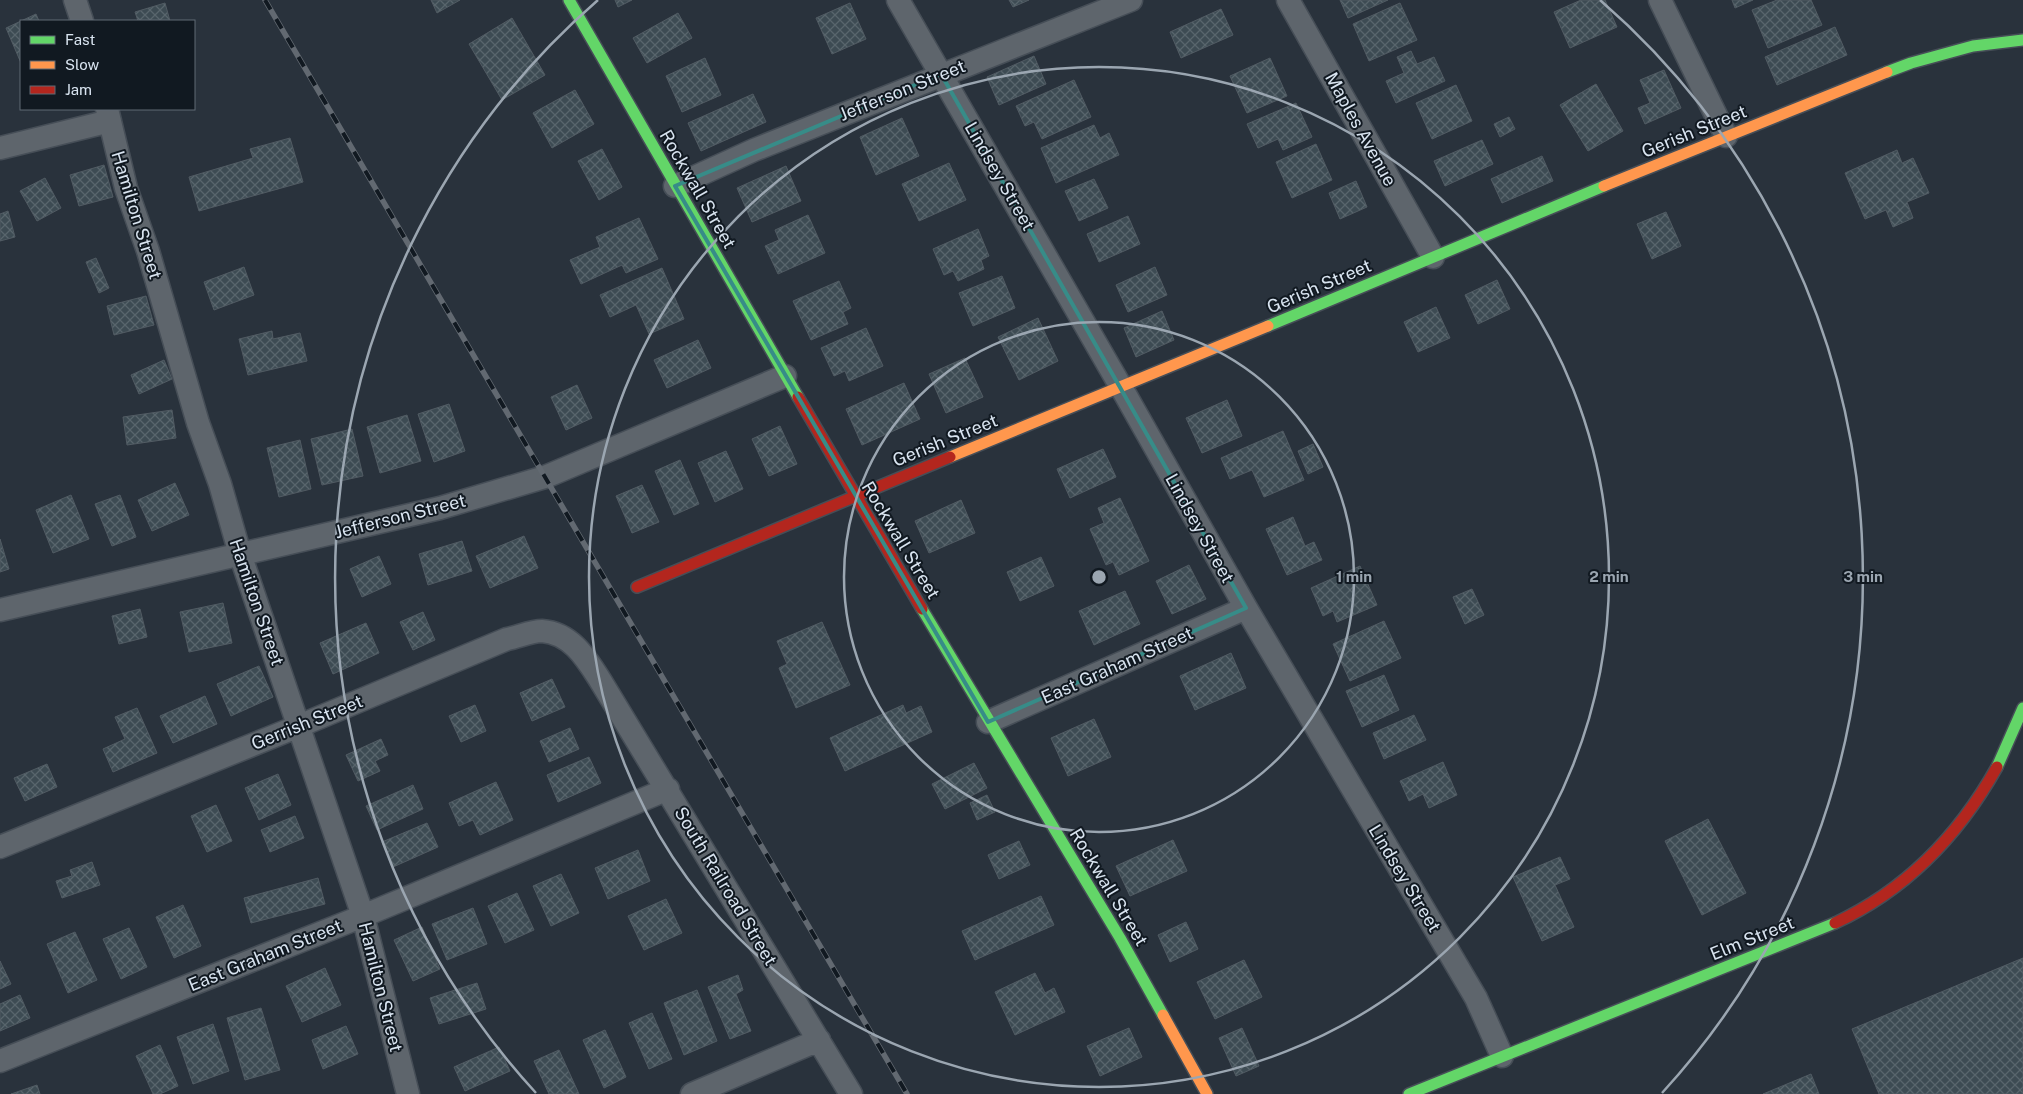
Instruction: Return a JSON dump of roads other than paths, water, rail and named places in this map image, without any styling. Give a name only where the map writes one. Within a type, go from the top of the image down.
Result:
[{"type":"street","points":[[75,0],[82,20]]},
{"type":"street","name":"Rockwall Street","points":[[569,0],[855,497],[988,722],[1120,938],[1207,1094]]},
{"type":"street","name":"Lindsey Street","points":[[898,0],[1246,608],[1476,998],[1502,1056]]},
{"type":"street","name":"Jefferson Street","points":[[675,186],[754,150],[1131,0]]},
{"type":"street","name":"Maples Avenue","points":[[1288,0],[1433,257]]},
{"type":"street","points":[[1660,0],[1726,136]]},
{"type":"street","name":"Gerish Street","points":[[637,587],[1726,136],[1911,63],[1972,46],[2023,40]]},
{"type":"street","points":[[0,148],[108,115]]},
{"type":"street","name":"Hamilton Street","points":[[108,115],[126,188],[148,251],[198,423],[220,484],[240,554],[363,916],[408,1094]]},
{"type":"street","name":"Jefferson Street","points":[[0,610],[440,508],[545,476],[785,376]]},
{"type":"street","name":"East Graham Street","points":[[988,722],[1246,608]]},
{"type":"street","name":"Gerrish Street","points":[[0,847],[299,726],[507,639],[542,632],[565,638],[582,652],[600,680]]},
{"type":"street","name":"South Railroad Street","points":[[600,680],[668,789],[851,1094]]},
{"type":"street","name":"Elm Street","points":[[1409,1094],[1833,924],[1888,894],[1909,878],[1928,859],[1960,820],[2004,754],[2023,708]]},
{"type":"street","name":"East Graham Street","points":[[0,1061],[363,916],[668,789]]},
{"type":"street","points":[[692,1094],[819,1040]]},
{"type":"railway","points":[[265,0],[907,1094]]}]
